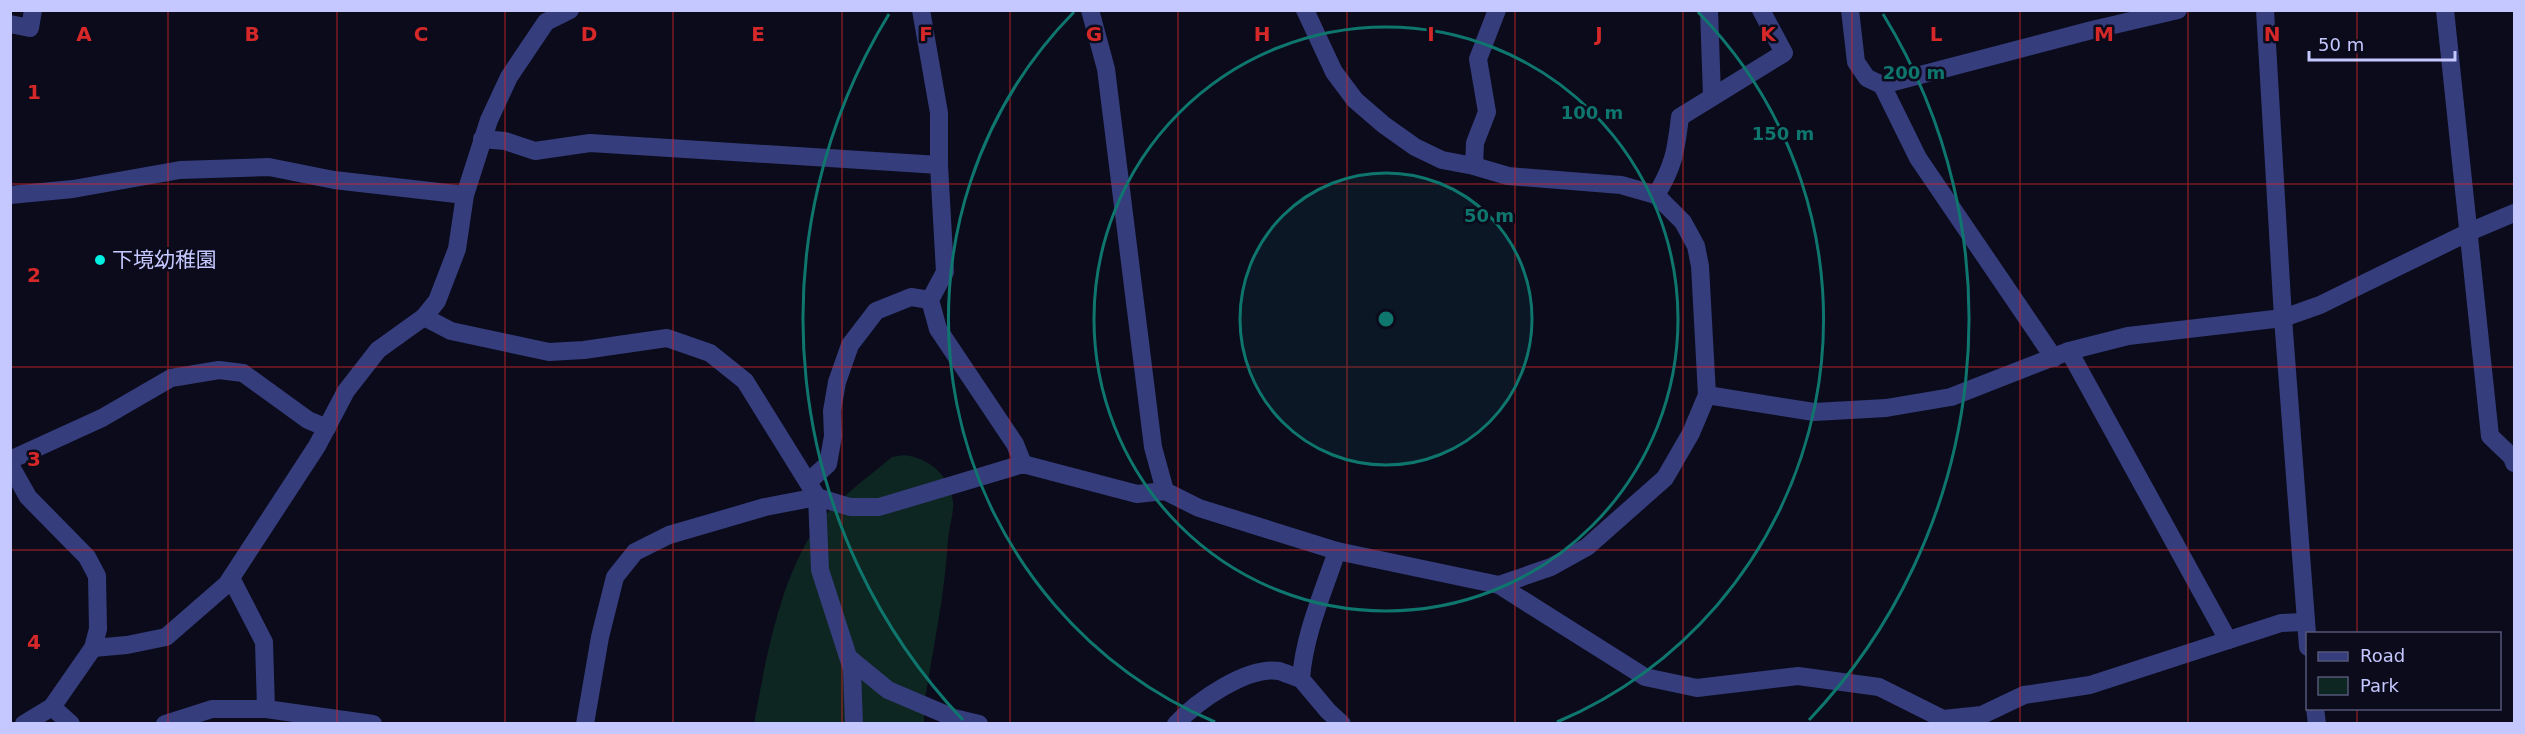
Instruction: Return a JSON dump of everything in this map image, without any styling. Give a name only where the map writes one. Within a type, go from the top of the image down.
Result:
[{"type":"street","points":[[10,24],[30,28],[33,10]]},
{"type":"street","points":[[93,648],[127,645],[166,637],[227,584],[327,428],[346,391],[378,350],[424,317],[437,301],[457,249],[465,195],[482,139],[509,77],[546,22],[570,10]]},
{"type":"street","points":[[921,10],[939,113],[939,165],[945,272],[930,300],[938,329],[1015,444],[1023,464]]},
{"type":"street","points":[[1090,10],[1106,69],[1153,447],[1164,491]]},
{"type":"street","points":[[1305,10],[1334,72],[1355,100],[1415,147],[1442,160],[1508,176],[1622,185],[1656,195],[1683,222],[1696,246],[1700,266],[1707,395],[1691,433],[1665,478],[1587,547],[1551,567],[1499,585]]},
{"type":"street","points":[[1474,166],[1475,142],[1487,112],[1478,59],[1497,10]]},
{"type":"street","points":[[1709,10],[1712,96]]},
{"type":"street","points":[[1656,195],[1670,173],[1680,117],[1784,53],[1761,10]]},
{"type":"street","points":[[1850,10],[1856,62],[1866,78],[1882,85],[2178,10]]},
{"type":"street","points":[[2265,10],[2283,318],[2306,639]]},
{"type":"street","points":[[2445,10],[2490,436],[2512,457],[2514,463]]},
{"type":"street","points":[[1882,85],[1918,158],[2062,354],[2228,640]]},
{"type":"street","points":[[482,139],[505,141],[535,151],[590,144],[939,165]]},
{"type":"street","points":[[10,195],[74,189],[180,170],[269,167],[334,180],[465,195]]},
{"type":"street","points":[[1707,395],[1814,412],[1886,408],[1951,397],[2062,354],[2128,336],[2283,318],[2320,305],[2469,232],[2514,213]]},
{"type":"street","points":[[585,723],[600,637],[615,577],[635,552],[669,535],[765,507],[813,489],[828,464],[833,436],[832,411],[837,382],[850,345],[876,311],[911,297],[930,300]]},
{"type":"street","points":[[424,317],[451,331],[549,352],[584,350],[667,338],[710,353],[745,381],[813,489],[820,570],[852,669],[854,723]]},
{"type":"street","points":[[10,460],[102,418],[171,378],[219,370],[243,373],[308,420],[327,428]]},
{"type":"street","points":[[813,489],[850,507],[879,507],[1023,464],[1137,494],[1164,491],[1199,508],[1312,541],[1337,551],[1499,585],[1645,677],[1697,688],[1798,676],[1879,687],[1943,719],[1982,715],[2024,695],[2090,685],[2281,623],[2304,622]]},
{"type":"street","points":[[10,465],[28,497],[87,557],[97,576],[98,629],[93,648],[52,707],[24,723]]},
{"type":"street","points":[[1301,679],[1302,660],[1308,635],[1337,551]]},
{"type":"street","points":[[231,578],[264,642],[266,709]]},
{"type":"street","points":[[849,658],[888,690],[954,718],[979,723]]},
{"type":"street","points":[[1176,723],[1209,696],[1247,676],[1277,671],[1301,679],[1342,723]]},
{"type":"street","points":[[52,707],[71,723]]},
{"type":"street","points":[[165,723],[212,709],[266,709],[373,723]]},
{"type":"green space","points":[[904,455],[922,460],[937,469],[948,484],[953,502],[941,601],[924,704],[924,723],[754,724],[777,616],[796,563],[808,539],[823,518],[847,494],[892,457]]},
{"type":"place","name":"下境幼稚園","points":[[100,260]]}]
